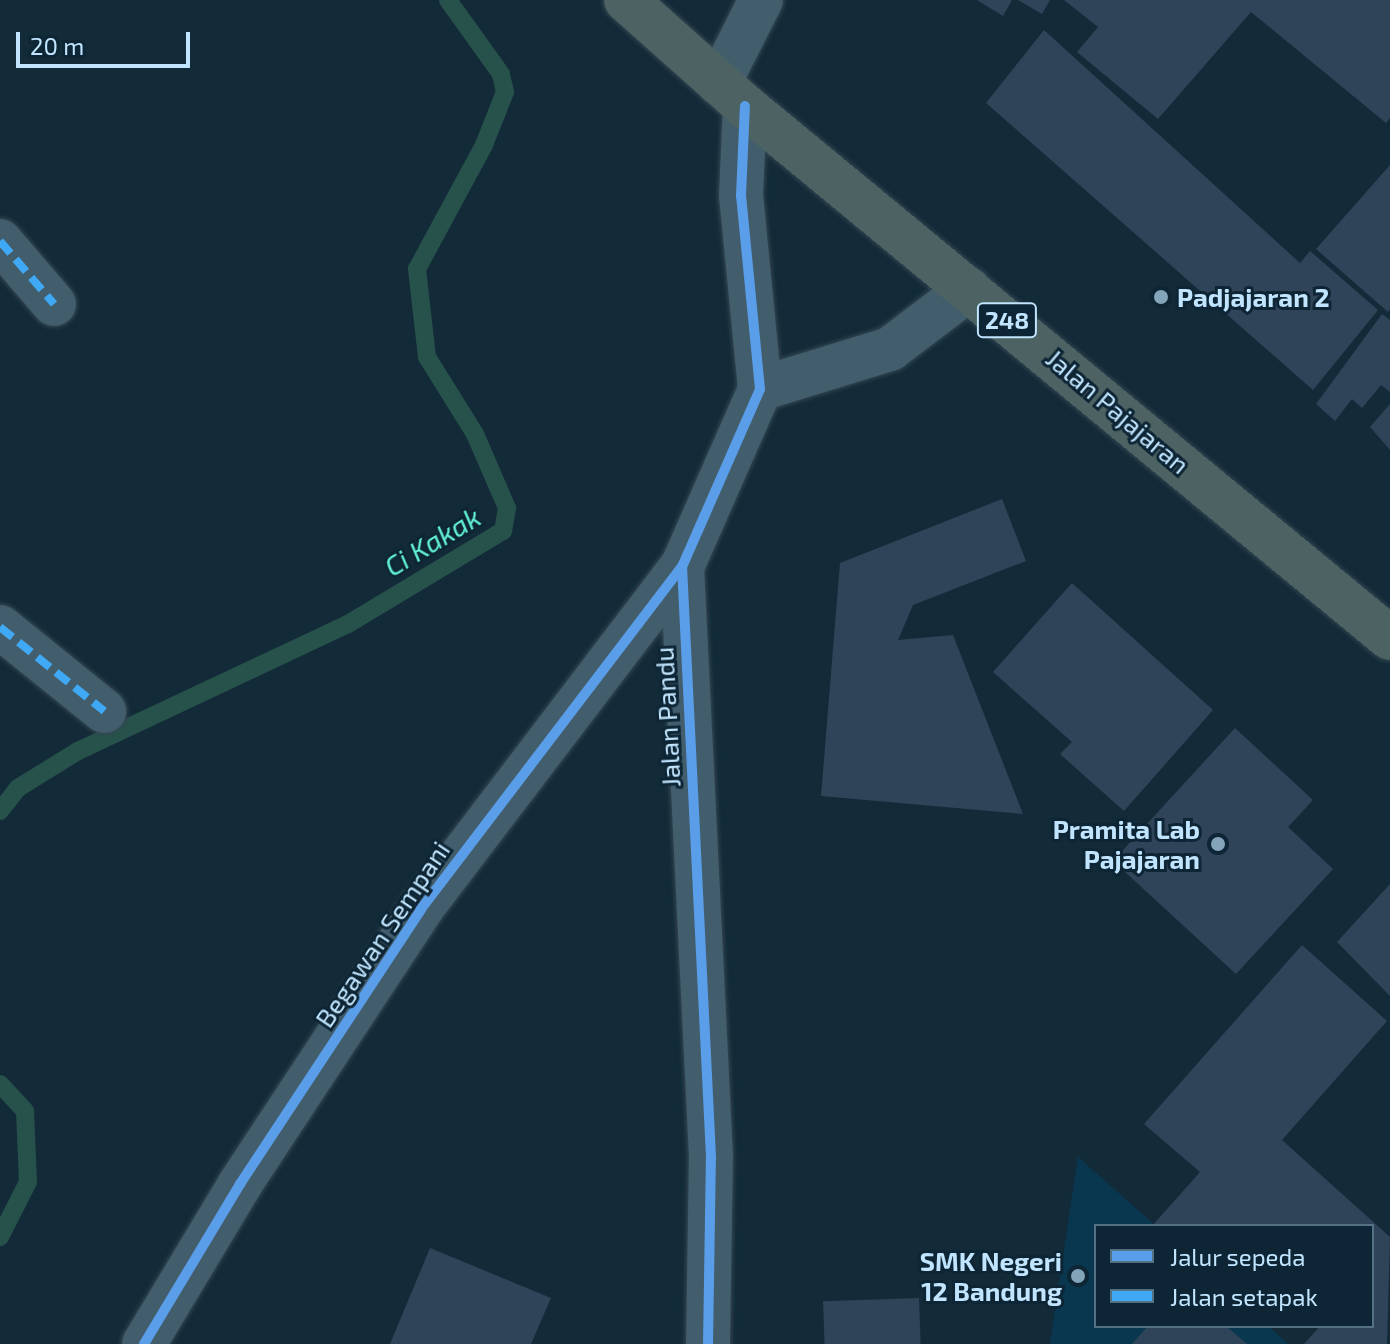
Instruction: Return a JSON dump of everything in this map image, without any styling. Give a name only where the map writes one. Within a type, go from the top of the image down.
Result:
[{"type":"highway","name":"Jalan Pajajaran","points":[[626,0],[732,95],[1390,638]]},
{"type":"street","points":[[732,95],[761,0]]},
{"type":"street","name":"Jalan Pandu","points":[[708,1344],[711,1157],[682,567],[760,389],[732,95]]},
{"type":"street","points":[[0,241],[54,304]]},
{"type":"street","points":[[760,389],[890,349],[969,289]]},
{"type":"street","name":"Begawan Sempani","points":[[144,1344],[240,1184],[421,909],[682,567]]},
{"type":"street","points":[[0,627],[104,711]]},
{"type":"shaded area","name":"SMK Negeri 12 Bandung","points":[[1078,1157],[1154,1224],[1094,1224],[1094,1328],[1270,1328],[1288,1344],[1050,1344]]},
{"type":"building","points":[[977,0],[1012,0],[1003,16]]},
{"type":"building","points":[[1018,0],[1050,0],[1042,14]]},
{"type":"building","points":[[1064,0],[1390,0],[1390,118],[1386,123],[1251,12],[1158,119],[1077,52],[1098,27]]},
{"type":"building","points":[[1044,30],[1300,263],[1310,251],[1378,310],[1313,390],[986,103]]},
{"type":"building","points":[[1390,165],[1390,309],[1388,312],[1316,249]]},
{"type":"building","points":[[1382,314],[1390,320],[1390,392],[1381,385],[1362,408],[1352,399],[1335,421],[1316,404]]},
{"type":"building","points":[[1390,404],[1390,450],[1370,427]]},
{"type":"building","points":[[1002,499],[1026,561],[913,605],[898,640],[953,635],[1023,814],[821,796],[840,563]]},
{"type":"building","points":[[1072,583],[1213,710],[1124,811],[1060,754],[1072,742],[993,672]]},
{"type":"building","name":"Pramita Lab Pajajaran","points":[[1235,728],[1313,800],[1288,827],[1333,869],[1236,974],[1113,861]]},
{"type":"building","points":[[1390,884],[1390,996],[1337,942]]},
{"type":"building","points":[[1302,945],[1387,1021],[1282,1140],[1390,1237],[1387,1344],[1304,1344],[1318,1328],[1374,1328],[1374,1224],[1154,1224],[1200,1172],[1144,1124]]},
{"type":"building","points":[[430,1248],[551,1298],[531,1344],[390,1344]]},
{"type":"building","points":[[919,1298],[921,1344],[825,1344],[823,1301]]},
{"type":"building","points":[[1146,1328],[1228,1328],[1247,1344],[1132,1344]]},
{"type":"waterway","name":"Ci Kakak","points":[[0,811],[18,788],[78,751],[348,624],[503,531],[507,508],[475,434],[427,357],[417,269],[484,145],[505,92],[501,74],[448,0]]},
{"type":"waterway","name":"Ci Kakak","points":[[0,1084],[25,1111],[28,1182],[0,1237]]},
{"type":"marked path","points":[[0,241],[54,304]]},
{"type":"marked path","points":[[0,627],[104,711]]},
{"type":"cycle path","points":[[708,1344],[711,1157],[682,567],[760,389],[741,196],[745,106]]},
{"type":"cycle path","points":[[144,1344],[240,1184],[421,909],[682,567]]},
{"type":"place","name":"Padjajaran 2","points":[[1161,297]]},
{"type":"place","name":"Pramita Lab Pajajaran","points":[[1218,844]]},
{"type":"place","name":"SMK Negeri 12 Bandung","points":[[1078,1276]]}]
